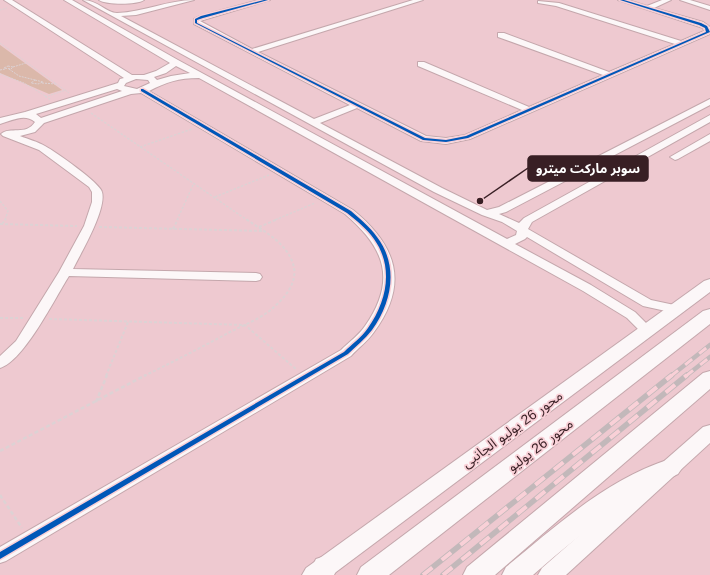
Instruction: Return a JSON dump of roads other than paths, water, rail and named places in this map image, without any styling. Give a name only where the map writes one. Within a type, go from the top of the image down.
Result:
[{"type":"highway","name":"محور 26 يوليو","points":[[370,575],[710,315]]},
{"type":"highway","points":[[476,575],[710,378]]},
{"type":"highway","points":[[515,575],[587,515],[636,484],[670,468]]},
{"type":"main road","name":"محور 26 يوليو الجانبى","points":[[320,572],[710,284]]},
{"type":"main road","points":[[550,575],[710,432]]},
{"type":"street","points":[[7,0],[130,78]]},
{"type":"street","points":[[67,0],[175,62],[587,288],[631,315],[647,330]]},
{"type":"street","points":[[86,0],[438,190],[486,213],[506,220],[647,303],[675,310]]},
{"type":"street","points":[[102,0],[119,2],[141,0]]},
{"type":"street","points":[[112,15],[124,9],[162,0]]},
{"type":"street","points":[[99,18],[112,15],[136,14],[191,0]]},
{"type":"street","points":[[267,0],[202,17],[196,21],[199,25],[424,139],[446,141],[467,137],[683,44],[707,33],[709,30],[700,24],[621,0]]},
{"type":"street","points":[[252,51],[420,0]]},
{"type":"street","points":[[644,7],[656,0]]},
{"type":"street","points":[[644,7],[668,0]]},
{"type":"street","points":[[683,0],[710,8]]},
{"type":"street","points":[[696,0],[710,4]]},
{"type":"street","points":[[540,2],[557,4],[683,44]]},
{"type":"street","points":[[501,35],[610,75]]},
{"type":"street","points":[[0,121],[11,116],[25,115],[120,85],[123,81],[130,78],[145,77],[163,72],[175,62]]},
{"type":"street","points":[[421,64],[530,110]]},
{"type":"street","points":[[3,133],[22,133],[36,128],[39,122],[174,77],[190,75],[203,76]]},
{"type":"street","points":[[145,77],[153,80],[154,84]]},
{"type":"street","points":[[0,556],[346,353],[369,330],[383,307],[389,284],[388,262],[379,242],[365,224],[326,199],[203,126],[137,90],[124,89],[120,85]]},
{"type":"street","points":[[466,222],[474,215],[502,210],[710,102]]},
{"type":"street","points":[[312,123],[358,105]]},
{"type":"street","points":[[322,128],[368,110]]},
{"type":"street","points":[[25,115],[35,117],[39,122],[39,136],[42,148]]},
{"type":"street","points":[[506,244],[521,237],[524,224],[528,220],[710,118]]},
{"type":"street","points":[[0,363],[21,344],[37,319],[65,272],[89,226],[98,202],[97,192],[93,185],[42,148],[3,133]]},
{"type":"street","points":[[675,157],[710,137]]},
{"type":"street","points":[[65,272],[256,277]]},
{"type":"street","points":[[631,315],[646,311],[647,303]]},
{"type":"railway","points":[[671,376],[710,345]]},
{"type":"railway","points":[[686,376],[710,357]]},
{"type":"railway","points":[[423,575],[672,375]]},
{"type":"railway","points":[[443,575],[687,375]]},
{"type":"place","name":"سوبر ماركت ميترو","points":[[480,201]]}]
